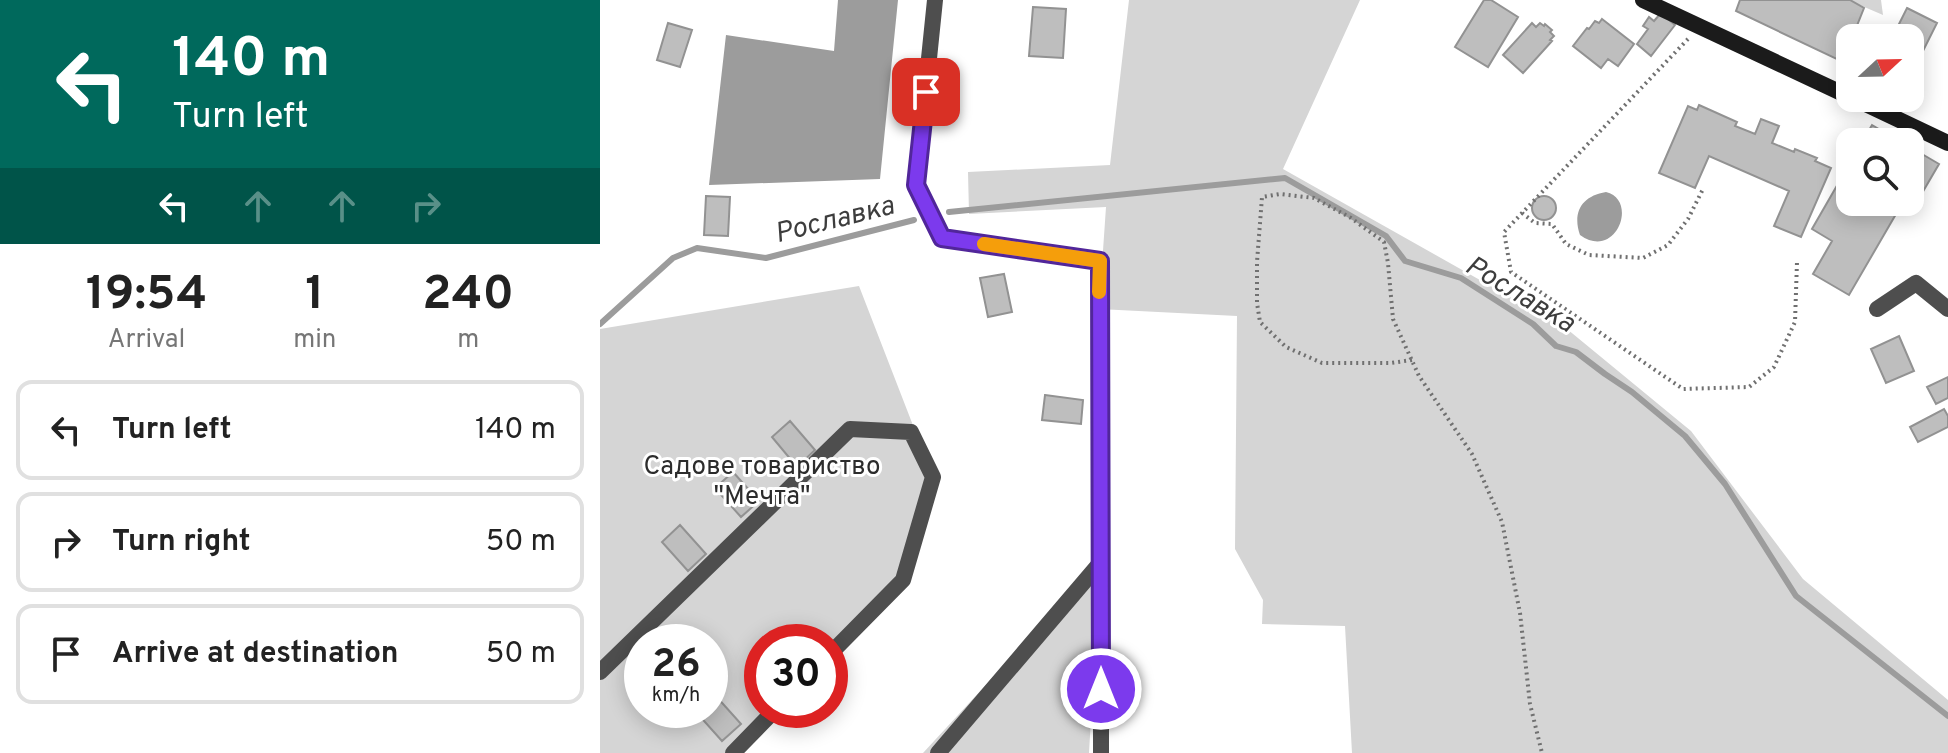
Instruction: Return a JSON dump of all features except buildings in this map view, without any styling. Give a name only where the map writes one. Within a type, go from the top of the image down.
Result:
[{"type":"street","points":[[935,0],[916,185],[942,238],[1100,261],[1101,753]]},
{"type":"street","points":[[1643,0],[1836,90]]},
{"type":"street","points":[[1883,112],[1948,143]]},
{"type":"street","points":[[1877,309],[1916,283],[1948,309]]},
{"type":"street","points":[[600,672],[850,429],[911,432],[933,477],[903,580],[848,636]]},
{"type":"street","points":[[938,753],[1101,562]]},
{"type":"street","points":[[733,753],[757,728]]},
{"type":"path","points":[[1700,26],[1504,232],[1511,272],[1683,389],[1749,387],[1774,367],[1795,322],[1797,262]]},
{"type":"path","points":[[1522,213],[1535,223],[1552,224],[1566,244],[1589,255],[1643,258],[1668,245],[1688,219],[1703,189]]},
{"type":"path","points":[[1412,360],[1322,363],[1286,347],[1260,322],[1257,262],[1262,197],[1280,194],[1314,198],[1351,218],[1384,242],[1393,319],[1412,360],[1419,376],[1472,454],[1502,522],[1520,613],[1530,704],[1542,753]]},
{"type":"green space","points":[[1129,0],[1360,0],[1283,169],[1567,329],[1691,431],[1803,579],[1948,700],[1948,753],[1352,753],[1345,626],[1262,624],[1263,600],[1235,549],[1237,316],[1099,309],[1106,207],[969,214],[968,172],[1110,165]]},
{"type":"green space","points":[[1848,0],[1881,0],[1883,15]]},
{"type":"green space","name":"Садове товариство \"Мечта\"","points":[[859,286],[933,477],[903,580],[848,636],[848,624],[744,624],[744,728],[757,728],[733,753],[600,753],[600,329]]},
{"type":"green space","points":[[1100,561],[1089,753],[923,753]]},
{"type":"shaded area","points":[[838,0],[898,0],[880,179],[709,185],[726,35],[834,51]]},
{"type":"shaded area","points":[[1606,192],[1616,197],[1622,216],[1613,235],[1593,241],[1580,235],[1578,212],[1585,201]]},
{"type":"waterway","name":"Рославка","points":[[949,212],[1285,178],[1386,236],[1405,261],[1461,278],[1533,324],[1556,346],[1576,352],[1632,392],[1685,436],[1725,484],[1796,596],[1948,716]]},
{"type":"waterway","name":"Рославка","points":[[600,324],[673,258],[697,248],[766,258],[914,220]]},
{"type":"slow traffic","points":[[984,244],[1100,261],[1099,292]]},
{"type":"route","points":[[926,92],[916,185],[942,238],[1100,261],[1101,689]]}]
